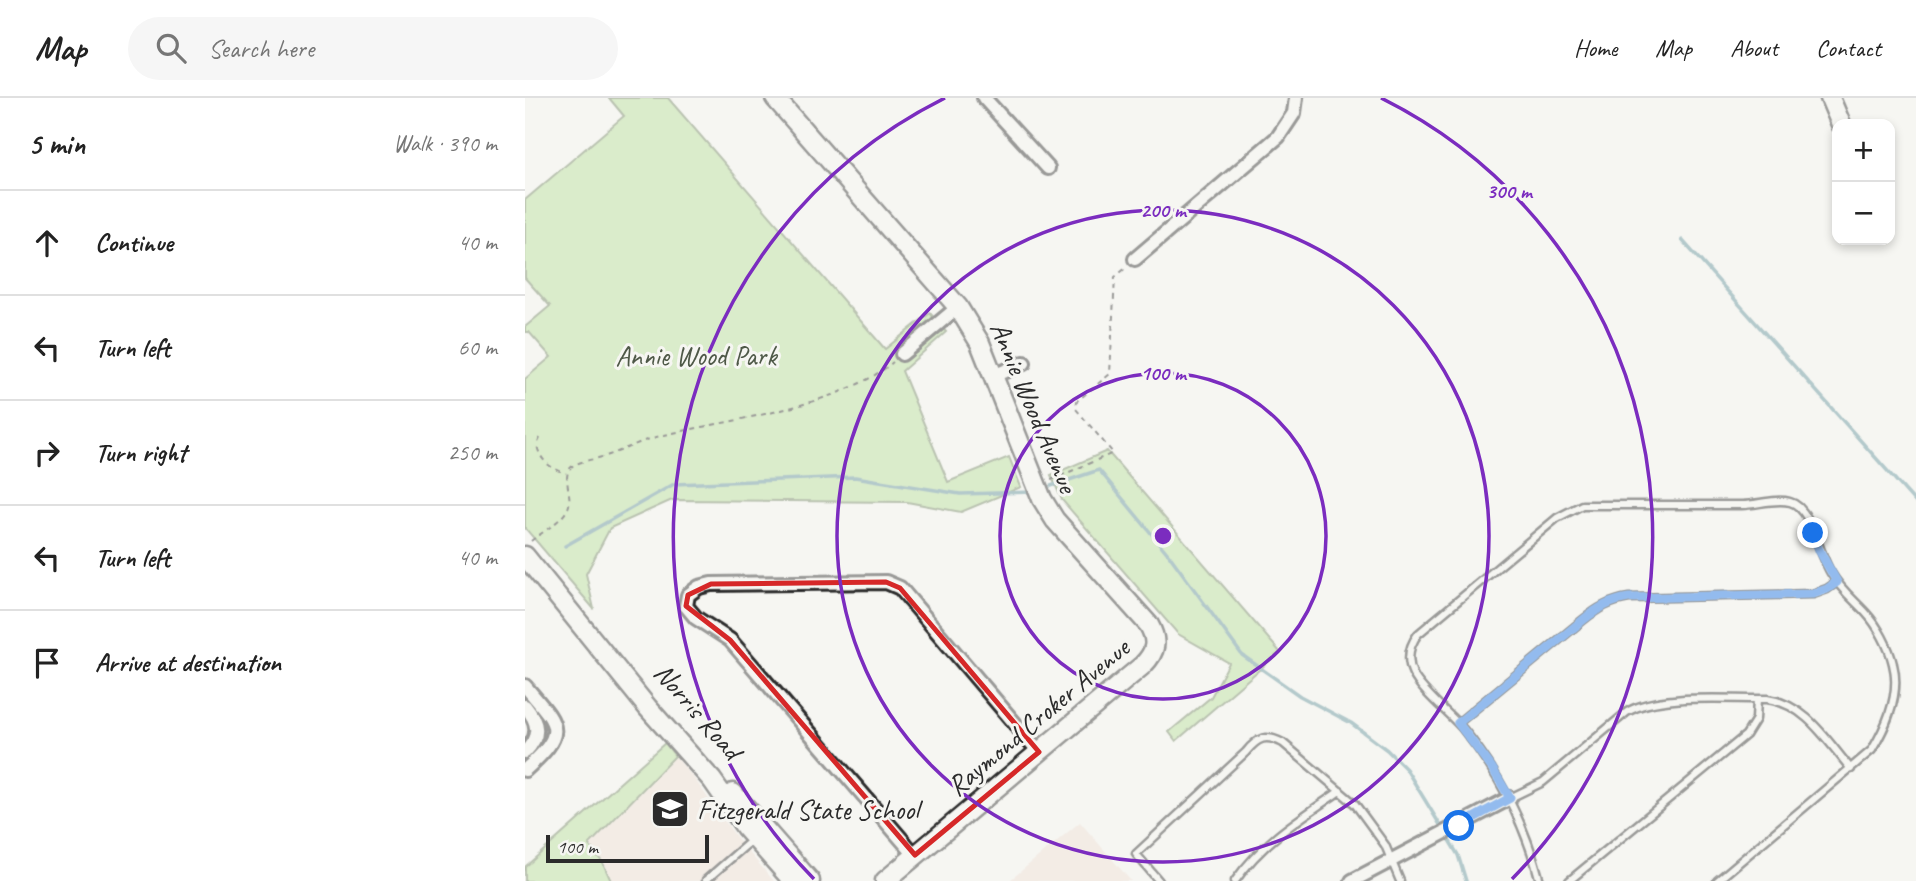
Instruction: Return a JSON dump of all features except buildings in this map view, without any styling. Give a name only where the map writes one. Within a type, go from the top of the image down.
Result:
[{"type":"street","name":"Annie Wood Avenue","points":[[775,98],[958,307],[981,343],[1036,485],[1055,520],[1149,625],[1156,645]]},
{"type":"street","points":[[984,98],[1048,168]]},
{"type":"street","points":[[1135,259],[1278,137],[1294,113],[1296,98]]},
{"type":"street","points":[[1830,98],[1839,119]]},
{"type":"street","points":[[902,354],[958,307]]},
{"type":"street","points":[[993,376],[1024,363]]},
{"type":"street","name":"Norris Road","points":[[528,549],[543,578],[650,710],[712,780],[741,821],[810,881]]},
{"type":"street","name":"Norris Road","points":[[543,578],[656,703],[793,881]]},
{"type":"street","points":[[915,855],[730,640],[696,618],[685,606],[688,595],[699,587],[711,584],[886,582],[900,588],[1039,752]]},
{"type":"street","name":"Raymond Croker Avenue","points":[[885,881],[1143,665],[1152,656],[1156,645]]},
{"type":"street","points":[[525,686],[537,727],[535,741],[525,752]]},
{"type":"street","points":[[525,770],[554,739],[555,727],[551,716],[532,707]]},
{"type":"street","points":[[535,741],[547,749]]},
{"type":"street","points":[[1352,881],[1510,798]]},
{"type":"lane","points":[[1540,881],[1532,850],[1510,798],[1492,768],[1458,723],[1414,678],[1409,656],[1411,643],[1418,634],[1525,544],[1571,509],[1582,505],[1747,505],[1790,502],[1801,508],[1809,519],[1819,550],[1837,582],[1868,615],[1883,638],[1894,666],[1895,698],[1884,729],[1872,750],[1717,881]]},
{"type":"lane","points":[[1458,723],[1583,620],[1614,600],[1813,594],[1837,582]]},
{"type":"lane","points":[[1569,881],[1748,732],[1756,719],[1757,699]]},
{"type":"lane","points":[[1510,798],[1543,782],[1627,712],[1639,705],[1664,700],[1777,701],[1799,711],[1851,769]]},
{"type":"lane","points":[[1159,881],[1136,854],[1261,737],[1272,737],[1283,743],[1355,804],[1385,845],[1400,881]]},
{"type":"lane","points":[[1235,881],[1250,860],[1268,843],[1304,813],[1340,791]]},
{"type":"lane","points":[[706,880],[757,836],[784,881]]},
{"type":"path","points":[[1036,485],[1114,453],[1076,409],[1077,401],[1110,374],[1115,278],[1135,259]]},
{"type":"path","points":[[528,549],[569,508],[567,473],[575,464],[596,460],[656,436],[792,407],[853,387],[889,366],[902,354]]},
{"type":"path","points":[[540,438],[537,445],[543,459],[551,468],[567,473]]},
{"type":"highlighted area","points":[[886,582],[900,588],[1039,752],[915,855],[730,640],[686,606],[688,595],[711,584]]},
{"type":"shaded area","name":"Fitzgerald State School","points":[[675,756],[740,842],[774,881],[611,881],[603,863],[589,845]]},
{"type":"shaded area","points":[[1080,822],[1131,881],[1009,881]]},
{"type":"green space","name":"Annie Wood Park","points":[[609,98],[668,98],[885,349],[930,313],[946,332],[902,371],[948,482],[1009,457],[1021,487],[961,512],[907,502],[672,500],[610,528],[586,574],[594,609],[525,528],[525,379],[551,357],[529,332],[525,332],[525,327],[550,306],[525,278],[525,200],[624,116]]},
{"type":"green space","points":[[1107,451],[1280,652],[1176,741],[1169,732],[1211,697],[1229,663],[1178,634],[1062,500],[1051,475]]},
{"type":"green space","points":[[665,743],[675,756],[589,845],[603,863],[611,881],[525,881],[525,867]]},
{"type":"waterway","points":[[1682,240],[1916,503]]},
{"type":"waterway","points":[[1051,486],[1099,470],[1169,555],[1242,655],[1300,696],[1351,723],[1387,750],[1406,769],[1442,828]]},
{"type":"waterway","points":[[565,546],[674,484],[855,477],[960,494],[1033,492]]},
{"type":"waterway","points":[[1446,835],[1458,855],[1466,881]]},
{"type":"place","name":"Fitzgerald State School","points":[[670,809]]},
{"type":"route","points":[[1459,826],[1510,798],[1492,768],[1458,723],[1583,620],[1614,600],[1813,594],[1827,589],[1837,582],[1813,533]]}]
